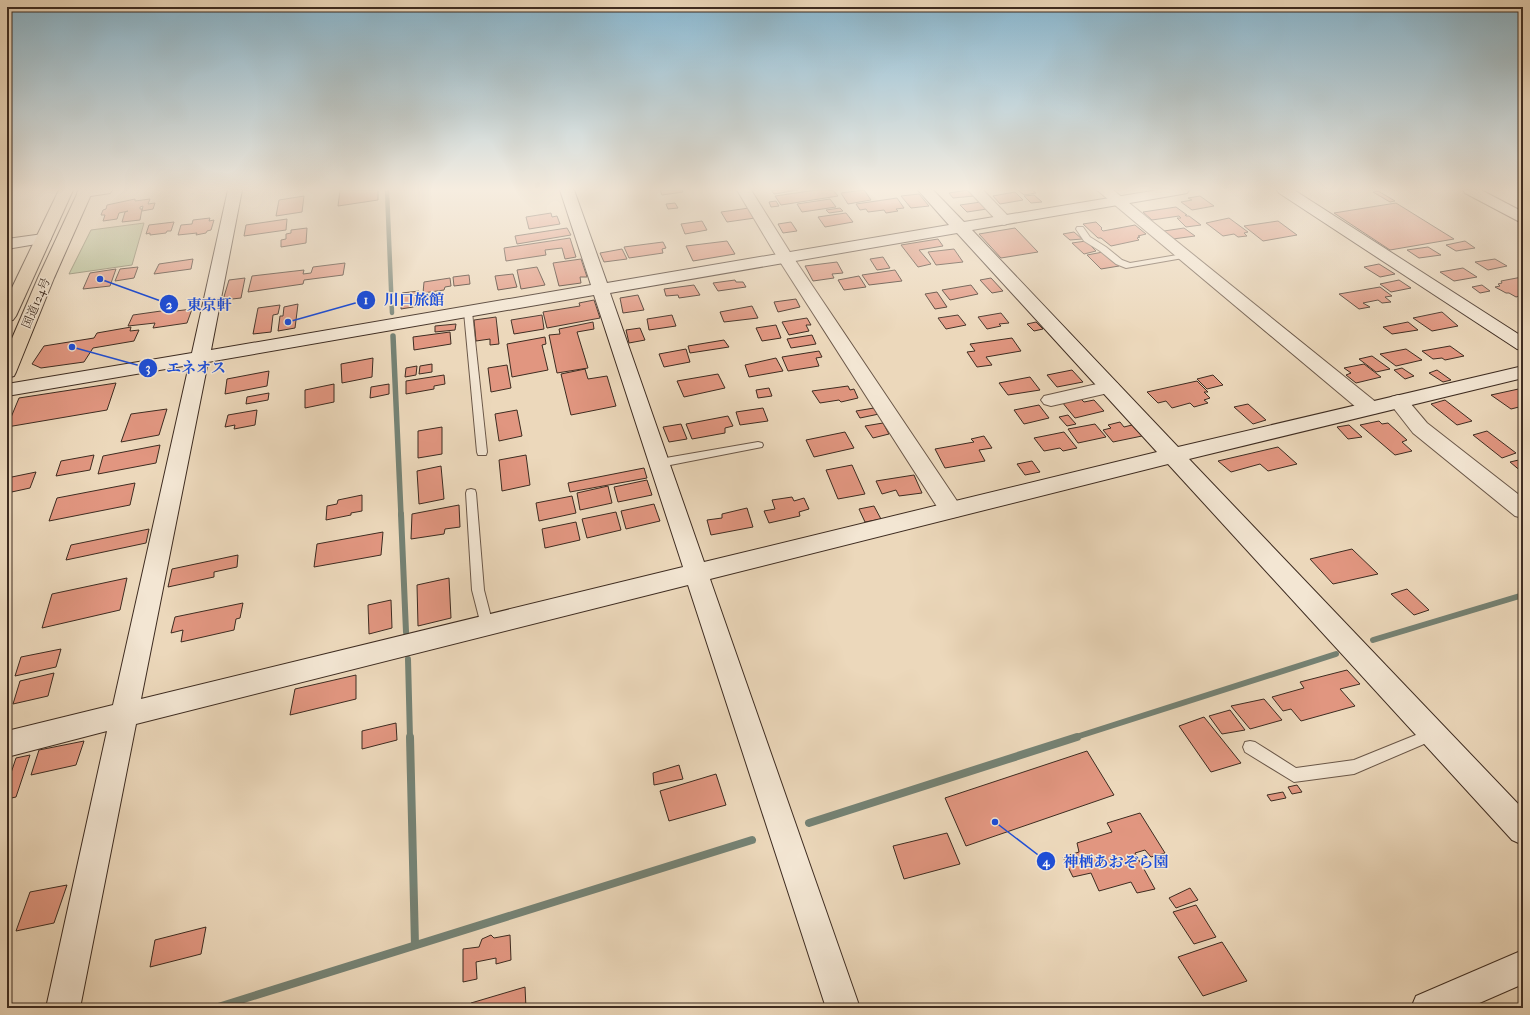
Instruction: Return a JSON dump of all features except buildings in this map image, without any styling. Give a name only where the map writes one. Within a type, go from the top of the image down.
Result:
[{"type":"highway","name":"国道124号","points":[[7,372],[64,237]]},
{"type":"highway","name":"国道124号","points":[[7,316],[44,239]]},
{"type":"street","points":[[63,1008],[225,237]]},
{"type":"street","points":[[583,237],[843,1008]]},
{"type":"street","points":[[773,237],[951,510]]},
{"type":"street","points":[[7,390],[903,237]]},
{"type":"street","points":[[969,237],[1174,455],[1523,830]]},
{"type":"street","points":[[1161,237],[1370,408]]},
{"type":"street","points":[[1357,237],[1523,345]]},
{"type":"street","points":[[7,244],[44,239]]},
{"type":"street","points":[[7,744],[1174,455],[1523,372]]},
{"type":"street","points":[[1051,400],[1110,387]]},
{"type":"street","points":[[1398,401],[1420,428],[1523,510]]},
{"type":"street","points":[[1428,1008],[1523,966]]},
{"type":"lane","points":[[1086,237],[1119,262],[1129,266],[1183,256]]},
{"type":"lane","points":[[468,312],[482,452]]},
{"type":"lane","points":[[660,463],[758,445]]},
{"type":"lane","points":[[471,493],[478,590],[487,625]]},
{"type":"lane","points":[[1250,747],[1294,775],[1354,767],[1434,734]]},
{"type":"green space","points":[[87,237],[140,237],[132,265],[69,274]]},
{"type":"waterway","points":[[389,237],[392,313]]},
{"type":"waterway","points":[[393,336],[401,515]]},
{"type":"waterway","points":[[401,514],[406,632]]},
{"type":"waterway","points":[[1373,640],[1523,595]]},
{"type":"waterway","points":[[1073,738],[1336,654]]},
{"type":"waterway","points":[[408,659],[410,738]]},
{"type":"waterway","points":[[410,737],[415,945]]},
{"type":"waterway","points":[[809,823],[1077,737]]},
{"type":"waterway","points":[[215,1008],[752,840]]},
{"type":"place","name":"東京軒","points":[[100,279]]},
{"type":"place","name":"川口旅館","points":[[288,322]]},
{"type":"place","name":"エネオス","points":[[72,347]]},
{"type":"place","name":"神栖あおぞら園","points":[[995,822]]}]
